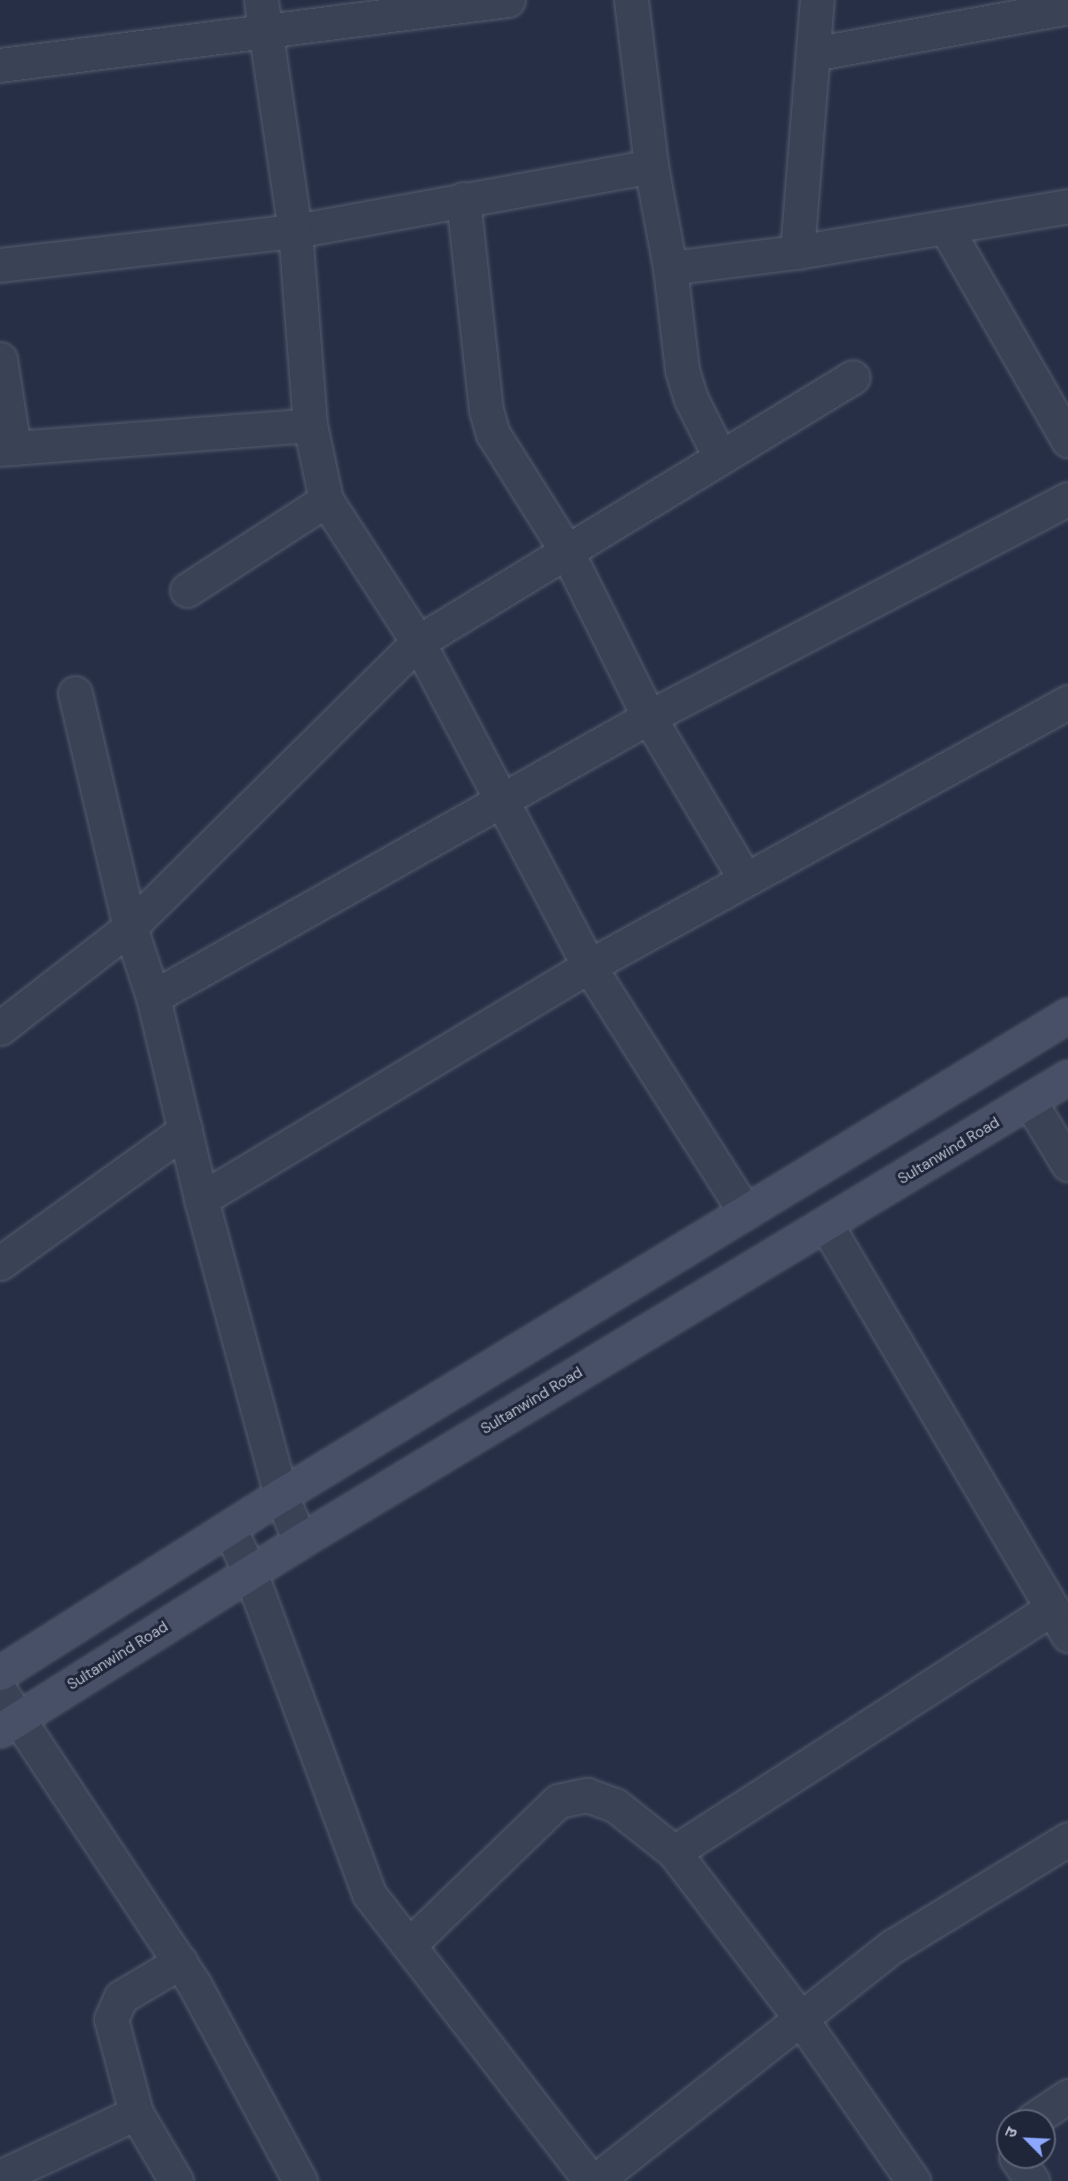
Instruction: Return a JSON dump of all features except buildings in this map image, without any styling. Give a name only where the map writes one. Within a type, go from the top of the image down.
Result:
[{"type":"main road","points":[[0,1672],[281,1495],[1068,1015]]},
{"type":"main road","name":"Sultanwind Road","points":[[9,1724],[300,1541],[827,1226],[1068,1077]]},
{"type":"street","points":[[0,65],[263,15],[508,0]]},
{"type":"street","points":[[631,0],[651,166],[670,268],[682,370],[691,399],[720,457]]},
{"type":"street","points":[[797,252],[817,0]]},
{"type":"street","points":[[813,54],[1068,7]]},
{"type":"street","points":[[263,15],[295,231],[310,425],[326,500],[418,642],[589,966],[745,1212]]},
{"type":"street","points":[[0,265],[295,231],[651,166]]},
{"type":"street","points":[[463,199],[486,410],[493,434],[566,550],[649,717],[744,878]]},
{"type":"street","points":[[670,268],[797,252],[1068,206]]},
{"type":"street","points":[[946,228],[1068,440]]},
{"type":"street","points":[[0,359],[7,449],[310,425]]},
{"type":"street","points":[[0,1028],[130,927],[418,642],[853,377]]},
{"type":"street","points":[[153,997],[649,717],[1068,499]]},
{"type":"street","points":[[187,590],[326,500]]},
{"type":"street","points":[[75,693],[130,927],[153,997],[201,1199],[281,1495],[300,1541]]},
{"type":"street","points":[[201,1199],[589,966],[744,878],[1068,702]]},
{"type":"street","points":[[1030,1102],[1068,1164]]},
{"type":"street","points":[[0,1263],[185,1130]]},
{"type":"street","points":[[674,1852],[1060,1622],[827,1226]]},
{"type":"street","points":[[229,1528],[250,1572],[369,1894],[593,2181],[893,1946],[1068,1839]]},
{"type":"street","points":[[0,1691],[9,1724],[180,1962],[300,2181]]},
{"type":"street","points":[[409,1945],[558,1801],[587,1796],[615,1805],[674,1852],[801,2019],[913,2181]]},
{"type":"street","points":[[176,2181],[136,2113],[111,2019],[121,1997],[180,1962]]},
{"type":"street","points":[[1049,2109],[1068,2096]]},
{"type":"street","points":[[0,2177],[136,2113]]}]
